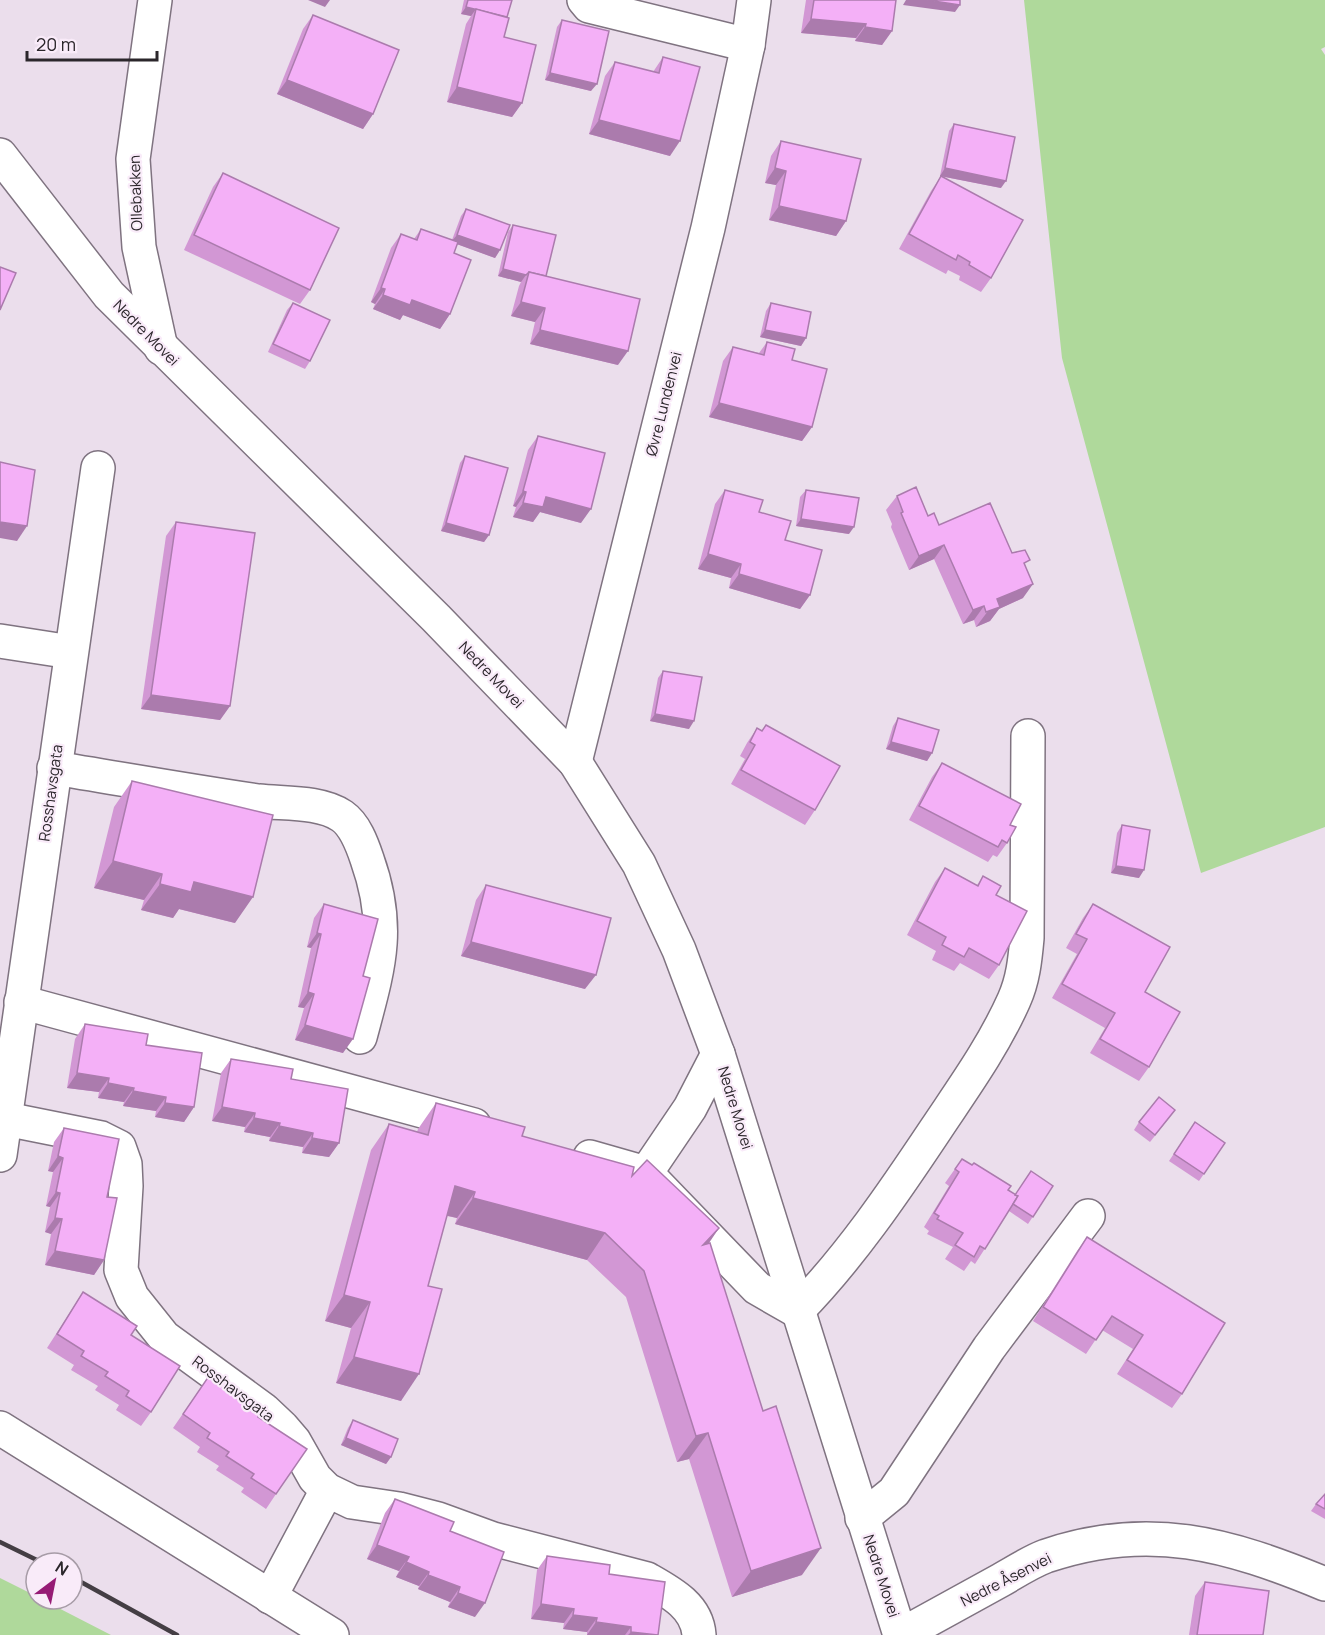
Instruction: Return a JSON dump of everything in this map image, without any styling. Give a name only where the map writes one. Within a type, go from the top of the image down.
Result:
[{"type":"street","name":"Ollebakken","points":[[155,0],[133,159],[139,247],[161,348]]},
{"type":"street","points":[[584,0],[589,6],[748,45]]},
{"type":"street","name":"Øvre Lundenvei","points":[[575,762],[708,228],[748,45],[754,0]]},
{"type":"street","name":"Nedre Movei","points":[[0,155],[109,295],[428,610],[575,762],[639,864],[679,950],[718,1054],[900,1635]]},
{"type":"street","name":"Rosshavsgata","points":[[0,1155],[98,468]]},
{"type":"street","points":[[0,641],[71,652]]},
{"type":"street","points":[[558,1148],[646,1173],[757,1288],[797,1311],[821,1286],[911,1166],[991,1047],[1015,999],[1024,969],[1028,938],[1028,736]]},
{"type":"street","points":[[54,768],[257,801],[329,809],[344,817],[361,841],[372,872],[379,907],[382,940],[377,974],[360,1037]]},
{"type":"street","points":[[21,1002],[143,1033],[502,1132]]},
{"type":"street","points":[[646,1173],[690,1108],[718,1054]]},
{"type":"street","name":"Rosshavsgata","points":[[6,1119],[101,1138],[119,1147],[125,1164],[126,1186],[121,1270],[132,1297],[164,1337],[264,1410],[282,1427],[294,1441],[315,1478],[327,1490],[352,1502],[399,1509],[438,1519],[493,1539],[647,1579],[664,1588],[691,1610],[699,1635]]},
{"type":"street","name":"Nedre Movei","points":[[862,1518],[894,1492],[989,1348],[1088,1216]]},
{"type":"street","points":[[0,1428],[332,1635]]},
{"type":"street","points":[[270,1597],[327,1490]]},
{"type":"street","name":"Nedre Åsenvei","points":[[900,1635],[1044,1557],[1106,1540],[1163,1538],[1222,1547],[1284,1567],[1325,1584]]},
{"type":"green space","points":[[1024,0],[1325,0],[1325,47],[1321,49],[1325,55],[1325,827],[1201,873],[1062,358]]},
{"type":"green space","points":[[0,1578],[24,1590],[24,1611],[64,1611],[111,1635],[0,1635]]},
{"type":"building","points":[[468,0],[512,0],[507,17],[466,7]]},
{"type":"building","points":[[814,0],[896,0],[892,31],[865,27],[866,24],[811,19]]},
{"type":"building","points":[[927,0],[960,0],[960,5]]},
{"type":"building","points":[[476,9],[509,18],[504,37],[536,45],[522,103],[457,87]]},
{"type":"building","points":[[313,15],[399,50],[373,114],[287,80]]},
{"type":"building","points":[[562,20],[609,31],[597,84],[550,73]]},
{"type":"building","points":[[663,57],[700,67],[680,141],[599,120],[615,62],[659,73]]},
{"type":"building","points":[[954,124],[1015,137],[1006,181],[945,168]]},
{"type":"building","points":[[781,141],[861,159],[846,221],[779,206],[786,171],[775,168]]},
{"type":"building","points":[[223,173],[339,228],[310,290],[194,235]]},
{"type":"building","points":[[941,176],[1023,220],[991,278],[969,265],[970,262],[958,255],[956,260],[909,234]]},
{"type":"building","points":[[466,209],[510,225],[500,250],[457,235]]},
{"type":"building","points":[[513,225],[556,235],[546,276],[529,272],[526,275],[503,269]]},
{"type":"building","points":[[421,229],[458,242],[454,253],[471,260],[450,314],[412,300],[410,305],[383,295],[385,289],[381,288],[401,234],[417,240]]},
{"type":"building","points":[[0,267],[16,273],[0,310]]},
{"type":"building","points":[[529,272],[640,299],[628,351],[540,330],[545,308],[521,302]]},
{"type":"building","points":[[293,303],[330,320],[310,361],[273,344]]},
{"type":"building","points":[[771,303],[811,312],[806,338],[765,330]]},
{"type":"building","points":[[767,342],[795,349],[792,360],[827,369],[812,427],[719,403],[733,347],[764,355]]},
{"type":"building","points":[[538,436],[605,453],[591,509],[546,497],[543,507],[523,503],[526,492],[523,491]]},
{"type":"building","points":[[465,456],[508,468],[489,535],[446,523]]},
{"type":"building","points":[[0,462],[35,470],[27,526],[0,522]]},
{"type":"building","points":[[916,487],[928,516],[934,513],[939,525],[990,503],[1012,553],[1025,550],[1030,560],[1024,563],[1033,584],[997,599],[1000,607],[986,612],[984,606],[973,610],[944,545],[919,556],[901,513],[903,512],[897,496]]},
{"type":"building","points":[[725,490],[763,500],[759,512],[791,521],[785,540],[822,550],[810,595],[739,574],[741,564],[708,554]]},
{"type":"building","points":[[806,490],[859,498],[854,527],[801,519]]},
{"type":"building","points":[[176,522],[255,533],[230,706],[151,695]]},
{"type":"building","points":[[663,671],[702,677],[694,721],[655,714]]},
{"type":"building","points":[[898,718],[939,730],[932,753],[891,742]]},
{"type":"building","points":[[766,725],[840,766],[815,810],[741,770],[755,745],[750,742],[757,728],[762,731]]},
{"type":"building","points":[[942,763],[1021,804],[1010,825],[1016,827],[1007,843],[1002,840],[998,847],[919,806]]},
{"type":"building","points":[[132,781],[273,815],[253,897],[194,882],[191,892],[160,884],[162,874],[113,861]]},
{"type":"building","points":[[1122,825],[1150,830],[1144,870],[1116,866]]},
{"type":"building","points":[[945,868],[978,886],[983,876],[1001,886],[996,895],[1027,911],[999,965],[969,948],[964,957],[942,945],[946,937],[917,921]]},
{"type":"building","points":[[486,885],[611,918],[596,975],[471,942]]},
{"type":"building","points":[[324,904],[378,919],[363,976],[370,978],[353,1039],[305,1025],[314,994],[308,992],[321,934],[317,933]]},
{"type":"building","points":[[1093,904],[1170,947],[1145,992],[1180,1012],[1149,1067],[1100,1039],[1115,1013],[1062,984],[1087,939],[1076,934]]},
{"type":"building","points":[[85,1024],[148,1034],[146,1045],[202,1053],[194,1107],[165,1103],[166,1097],[133,1091],[134,1088],[108,1083],[109,1078],[77,1073]]},
{"type":"building","points":[[231,1059],[293,1069],[291,1079],[348,1089],[339,1143],[312,1138],[313,1133],[254,1118],[255,1113],[222,1107]]},
{"type":"building","points":[[1159,1097],[1175,1110],[1155,1135],[1139,1122]]},
{"type":"building","points":[[436,1103],[525,1127],[522,1136],[634,1167],[632,1176],[647,1160],[719,1228],[703,1245],[710,1243],[763,1411],[776,1406],[821,1548],[751,1571],[708,1433],[696,1436],[644,1271],[605,1233],[473,1198],[475,1192],[455,1186],[428,1286],[442,1289],[419,1374],[354,1357],[370,1302],[344,1295],[389,1124],[428,1135]]},
{"type":"building","points":[[1195,1122],[1225,1143],[1204,1174],[1174,1154]]},
{"type":"building","points":[[64,1128],[119,1139],[107,1197],[117,1198],[104,1260],[55,1251],[62,1219],[55,1218],[60,1193],[56,1192],[63,1158],[58,1156]]},
{"type":"building","points":[[962,1159],[972,1165],[974,1163],[1011,1186],[1008,1190],[1018,1196],[985,1249],[980,1246],[974,1257],[955,1245],[963,1233],[937,1219],[939,1216],[934,1213],[959,1172],[955,1169]]},
{"type":"building","points":[[1031,1171],[1053,1186],[1033,1217],[1013,1204],[1018,1196],[1015,1195]]},
{"type":"building","points":[[1087,1237],[1225,1323],[1182,1394],[1127,1360],[1143,1335],[1112,1316],[1096,1340],[1043,1307]]},
{"type":"building","points":[[83,1292],[137,1326],[131,1335],[180,1366],[151,1412],[126,1396],[129,1391],[105,1376],[108,1372],[81,1356],[84,1351],[57,1334]]},
{"type":"building","points":[[211,1373],[264,1409],[258,1417],[307,1449],[276,1494],[251,1478],[254,1474],[226,1456],[229,1452],[207,1438],[210,1433],[183,1414]]},
{"type":"building","points":[[353,1420],[398,1439],[391,1457],[346,1438]]},
{"type":"building","points":[[1325,1494],[1325,1509],[1316,1504]]},
{"type":"building","points":[[395,1499],[454,1522],[450,1531],[504,1552],[485,1603],[458,1593],[460,1587],[428,1575],[429,1572],[406,1562],[409,1557],[377,1545]]},
{"type":"building","points":[[547,1556],[610,1565],[609,1574],[665,1582],[658,1635],[631,1632],[631,1627],[596,1622],[597,1618],[573,1615],[574,1609],[541,1604]]},
{"type":"building","points":[[1205,1582],[1269,1591],[1263,1635],[1197,1635]]},
{"type":"railway","points":[[0,1542],[24,1554]]},
{"type":"railway","points":[[84,1584],[177,1635]]}]
